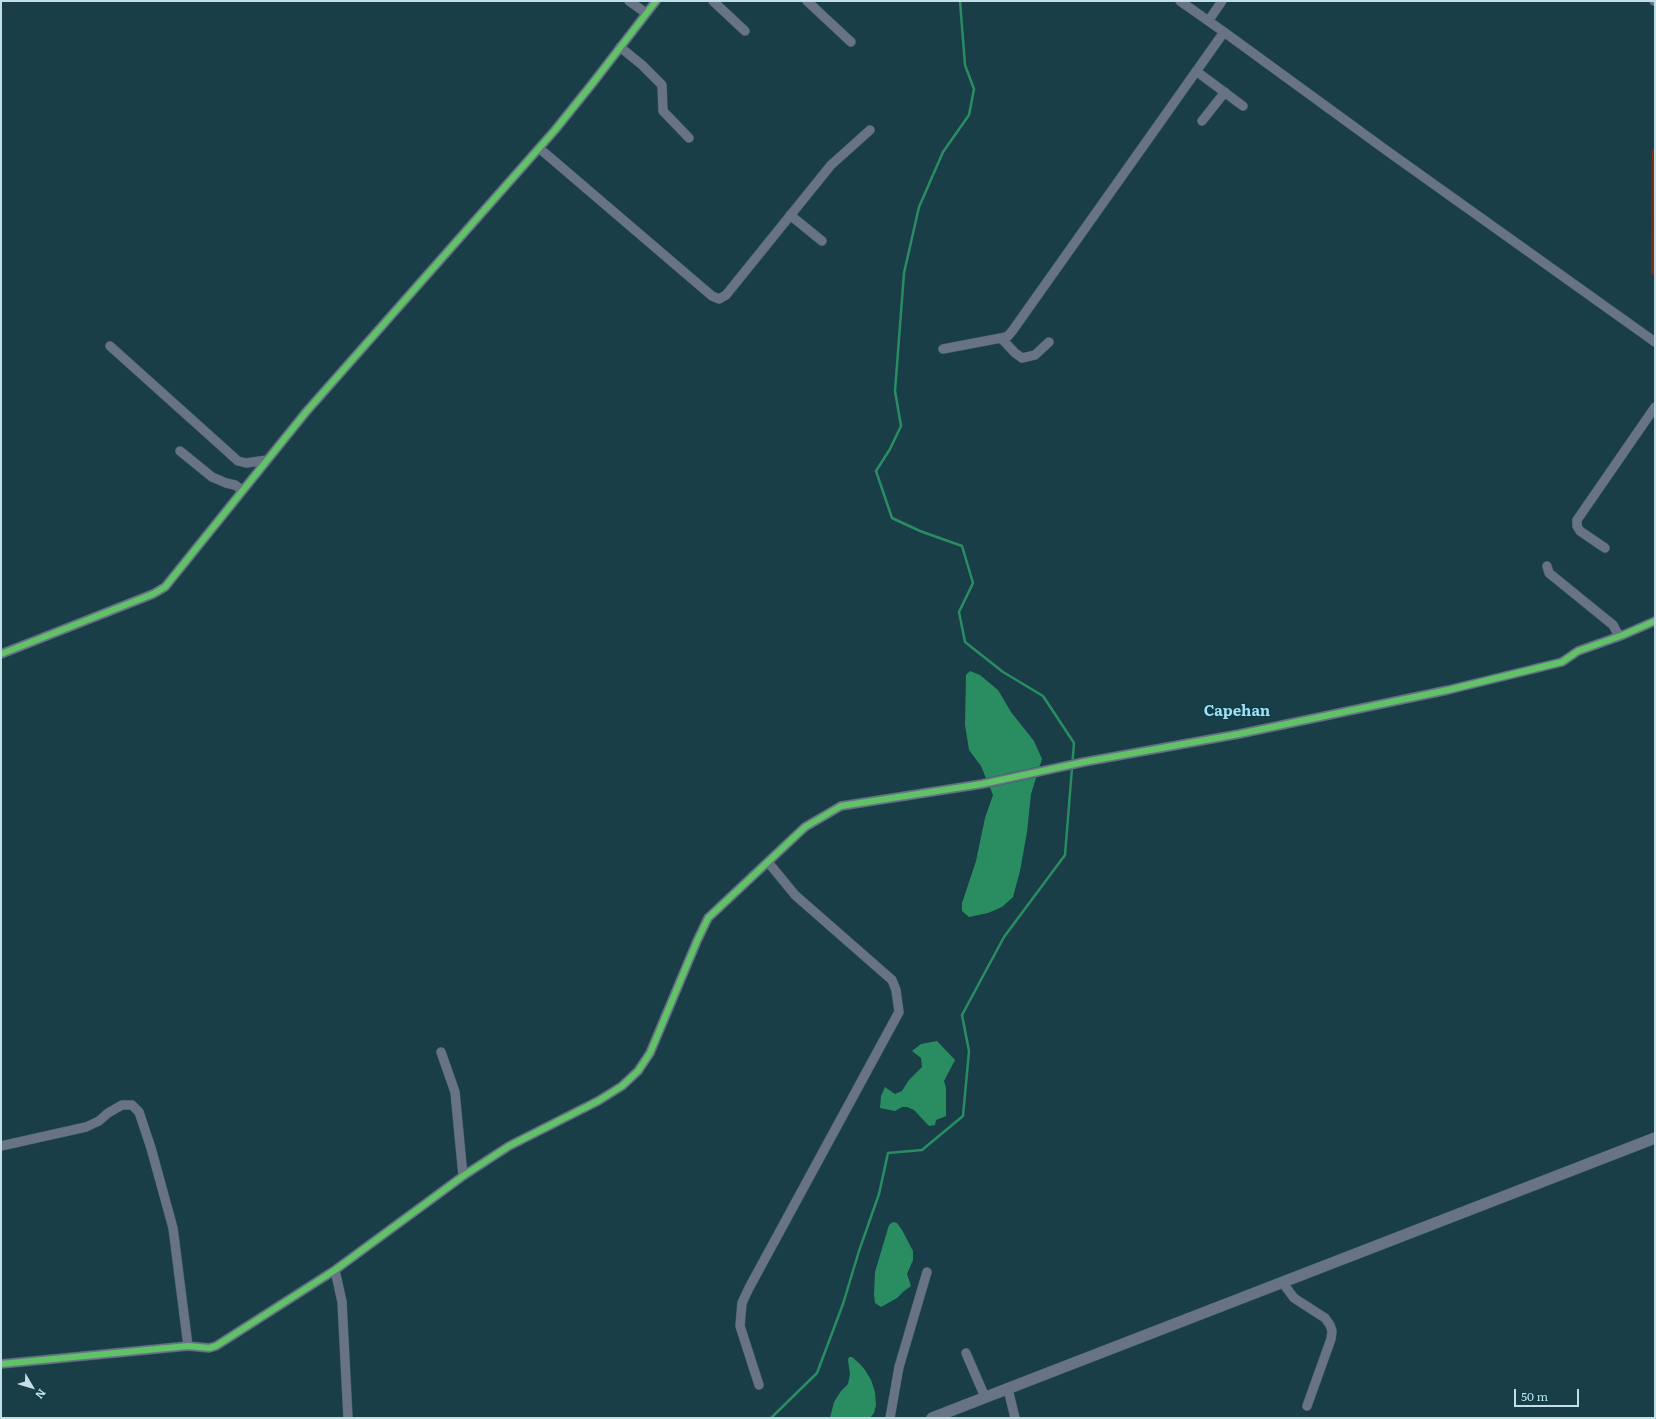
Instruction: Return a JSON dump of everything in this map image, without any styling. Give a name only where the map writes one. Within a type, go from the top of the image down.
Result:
[{"type":"street","points":[[629,1],[646,13]]},
{"type":"street","points":[[1,654],[161,590],[310,408],[441,257],[539,148],[592,84],[656,1]]},
{"type":"street","points":[[713,1],[745,31]]},
{"type":"street","points":[[806,1],[851,42]]},
{"type":"street","points":[[1180,1],[1209,20],[1390,153],[1655,342]]},
{"type":"street","points":[[1209,20],[1222,1]]},
{"type":"street","points":[[943,349],[1008,336],[1224,32]]},
{"type":"street","points":[[620,47],[642,65],[662,85],[663,110],[689,138]]},
{"type":"street","points":[[1196,71],[1243,106]]},
{"type":"street","points":[[1202,121],[1225,92]]},
{"type":"street","points":[[539,148],[715,298],[723,298],[831,165],[870,130]]},
{"type":"street","points":[[790,215],[822,241]]},
{"type":"street","points":[[1001,338],[1022,358],[1035,356],[1049,342]]},
{"type":"street","points":[[110,346],[223,449],[242,463],[251,480]]},
{"type":"street","points":[[1605,548],[1580,531],[1576,520],[1655,407]]},
{"type":"street","points":[[180,450],[212,477],[226,483],[236,485],[242,490]]},
{"type":"street","points":[[242,463],[267,460]]},
{"type":"street","points":[[1547,566],[1549,573],[1613,625],[1619,636]]},
{"type":"street","points":[[1,1364],[188,1346],[209,1348],[216,1346],[335,1270],[463,1176],[519,1140],[598,1101],[622,1086],[638,1071],[650,1053],[708,918],[805,827],[841,806],[982,784],[1084,762],[1238,734],[1448,690],[1562,662],[1578,651],[1655,621]]},
{"type":"street","points":[[759,1385],[740,1326],[742,1303],[841,1116],[899,1012],[896,990],[892,980],[795,895],[768,862]]},
{"type":"street","points":[[441,1052],[455,1092],[463,1176]]},
{"type":"street","points":[[1,1146],[86,1127],[99,1122],[114,1109],[122,1105],[132,1105],[139,1112],[152,1148],[173,1228],[188,1346]]},
{"type":"street","points":[[932,1418],[1655,1138]]},
{"type":"street","points":[[335,1270],[342,1302],[348,1418]]},
{"type":"street","points":[[890,1418],[899,1367],[927,1272]]},
{"type":"street","points":[[1282,1282],[1294,1298],[1325,1318],[1332,1331],[1331,1338],[1307,1406]]},
{"type":"street","points":[[966,1352],[985,1397]]},
{"type":"street","points":[[1008,1388],[1015,1418]]},
{"type":"shaded area","points":[[1652,149],[1655,149],[1655,275],[1651,275]]},
{"type":"shaded area","points":[[970,671],[980,675],[998,690],[1011,712],[1034,741],[1042,759],[1031,794],[1027,832],[1020,871],[1013,897],[1002,907],[988,913],[969,917],[962,911],[962,903],[976,861],[985,818],[993,795],[981,766],[969,750],[965,725],[966,675]]},
{"type":"shaded area","points":[[937,1041],[955,1060],[944,1081],[946,1088],[946,1116],[936,1120],[935,1125],[929,1126],[914,1110],[907,1107],[902,1107],[895,1111],[880,1108],[881,1096],[885,1087],[895,1094],[902,1091],[909,1080],[922,1067],[921,1058],[912,1051],[921,1044]]},
{"type":"shaded area","points":[[893,1222],[897,1223],[902,1230],[913,1251],[913,1260],[907,1274],[911,1286],[897,1298],[881,1307],[875,1303],[875,1272],[889,1225]]},
{"type":"shaded area","points":[[849,1357],[852,1357],[860,1364],[871,1380],[875,1392],[876,1405],[874,1413],[870,1418],[830,1418],[834,1402],[841,1391],[848,1384],[850,1374]]},
{"type":"waterway","points":[[771,1418],[817,1373],[843,1304],[859,1251],[879,1194],[888,1153],[922,1150],[963,1116],[969,1051],[962,1015],[1004,937],[1065,855],[1074,743],[1043,696],[1003,672],[965,642],[959,612],[973,583],[962,546],[920,531],[892,518],[876,471],[890,449],[901,426],[895,391],[904,273],[919,207],[943,152],[969,115],[974,89],[965,65],[960,1]]},
{"type":"cycle path","points":[[1,654],[153,594],[165,587],[306,412],[555,130],[656,1]]},
{"type":"cycle path","points":[[1,1364],[188,1346],[209,1348],[216,1346],[335,1270],[463,1176],[509,1146],[598,1101],[622,1086],[638,1071],[650,1053],[708,918],[805,827],[841,806],[982,784],[1084,762],[1239,734],[1448,690],[1562,662],[1578,651],[1623,635],[1655,621]]},
{"type":"district","name":"Capehan","points":[[1237,712]]}]
